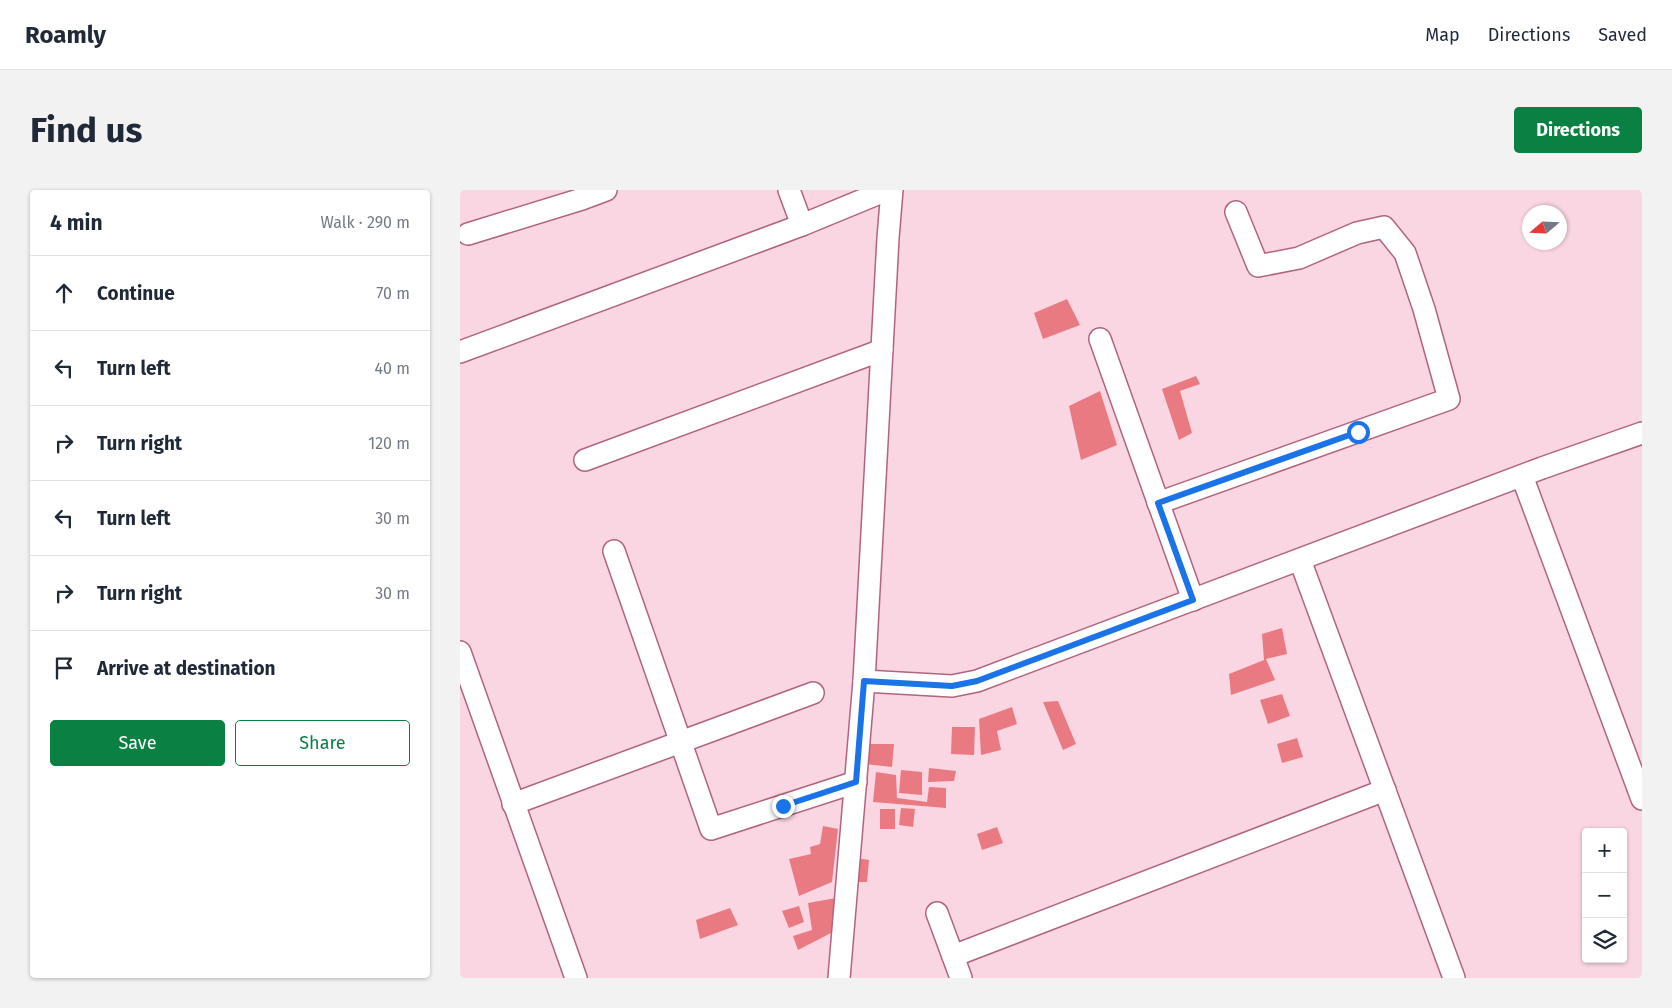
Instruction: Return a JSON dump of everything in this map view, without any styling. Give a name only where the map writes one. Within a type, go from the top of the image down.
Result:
[{"type":"street","points":[[468,234],[576,195],[606,190]]},
{"type":"street","points":[[789,190],[802,225]]},
{"type":"street","points":[[460,352],[802,225],[887,190]]},
{"type":"street","points":[[840,978],[864,681],[892,190]]},
{"type":"street","points":[[1158,503],[1449,399],[1424,309],[1405,253],[1384,227],[1357,233],[1299,258],[1258,266],[1236,212]]},
{"type":"street","points":[[1100,339],[1193,600]]},
{"type":"street","points":[[585,460],[882,350]]},
{"type":"street","points":[[864,681],[952,686],[977,681],[1642,432]]},
{"type":"street","points":[[1522,476],[1642,799]]},
{"type":"street","points":[[614,551],[711,829],[856,782]]},
{"type":"street","points":[[1300,560],[1454,978]]},
{"type":"street","points":[[460,652],[576,978]]},
{"type":"street","points":[[513,804],[813,693]]},
{"type":"street","points":[[953,956],[1385,790]]},
{"type":"street","points":[[937,914],[961,978]]},
{"type":"building","points":[[1067,299],[1080,325],[1043,339],[1034,313]]},
{"type":"building","points":[[1196,376],[1200,384],[1180,391],[1192,433],[1179,440],[1162,389]]},
{"type":"building","points":[[1100,391],[1117,445],[1081,460],[1069,406]]},
{"type":"building","points":[[1282,628],[1287,654],[1266,659],[1275,680],[1231,695],[1229,674],[1264,660],[1262,634]]},
{"type":"building","points":[[1282,694],[1290,716],[1268,724],[1260,700]]},
{"type":"building","points":[[1058,701],[1076,744],[1063,750],[1043,702]]},
{"type":"building","points":[[1012,707],[1017,724],[997,731],[1001,750],[981,755],[979,719]]},
{"type":"building","points":[[952,727],[975,727],[974,755],[951,754]]},
{"type":"building","points":[[1297,738],[1303,757],[1282,763],[1277,744]]},
{"type":"building","points":[[866,744],[894,744],[892,767],[865,764]]},
{"type":"building","points":[[929,768],[956,771],[954,781],[928,782]]},
{"type":"building","points":[[901,770],[922,772],[922,795],[899,793]]},
{"type":"building","points":[[876,772],[896,775],[897,798],[927,802],[929,787],[946,788],[946,808],[873,802]]},
{"type":"building","points":[[901,808],[915,809],[913,827],[899,825]]},
{"type":"building","points":[[880,809],[895,809],[895,829],[880,829]]},
{"type":"building","points":[[823,826],[838,829],[832,882],[799,896],[789,859],[811,854],[810,847],[820,844]]},
{"type":"building","points":[[997,827],[1003,843],[982,850],[977,834]]},
{"type":"building","points":[[856,858],[869,860],[867,882],[855,882]]},
{"type":"building","points":[[836,898],[833,932],[798,950],[793,936],[812,930],[808,903]]},
{"type":"building","points":[[799,906],[804,922],[789,928],[782,911]]},
{"type":"building","points":[[730,908],[738,925],[700,939],[696,920]]},
{"type":"route","points":[[783,806],[856,782],[864,681],[952,686],[977,681],[1193,600],[1158,503],[1358,432]]}]
